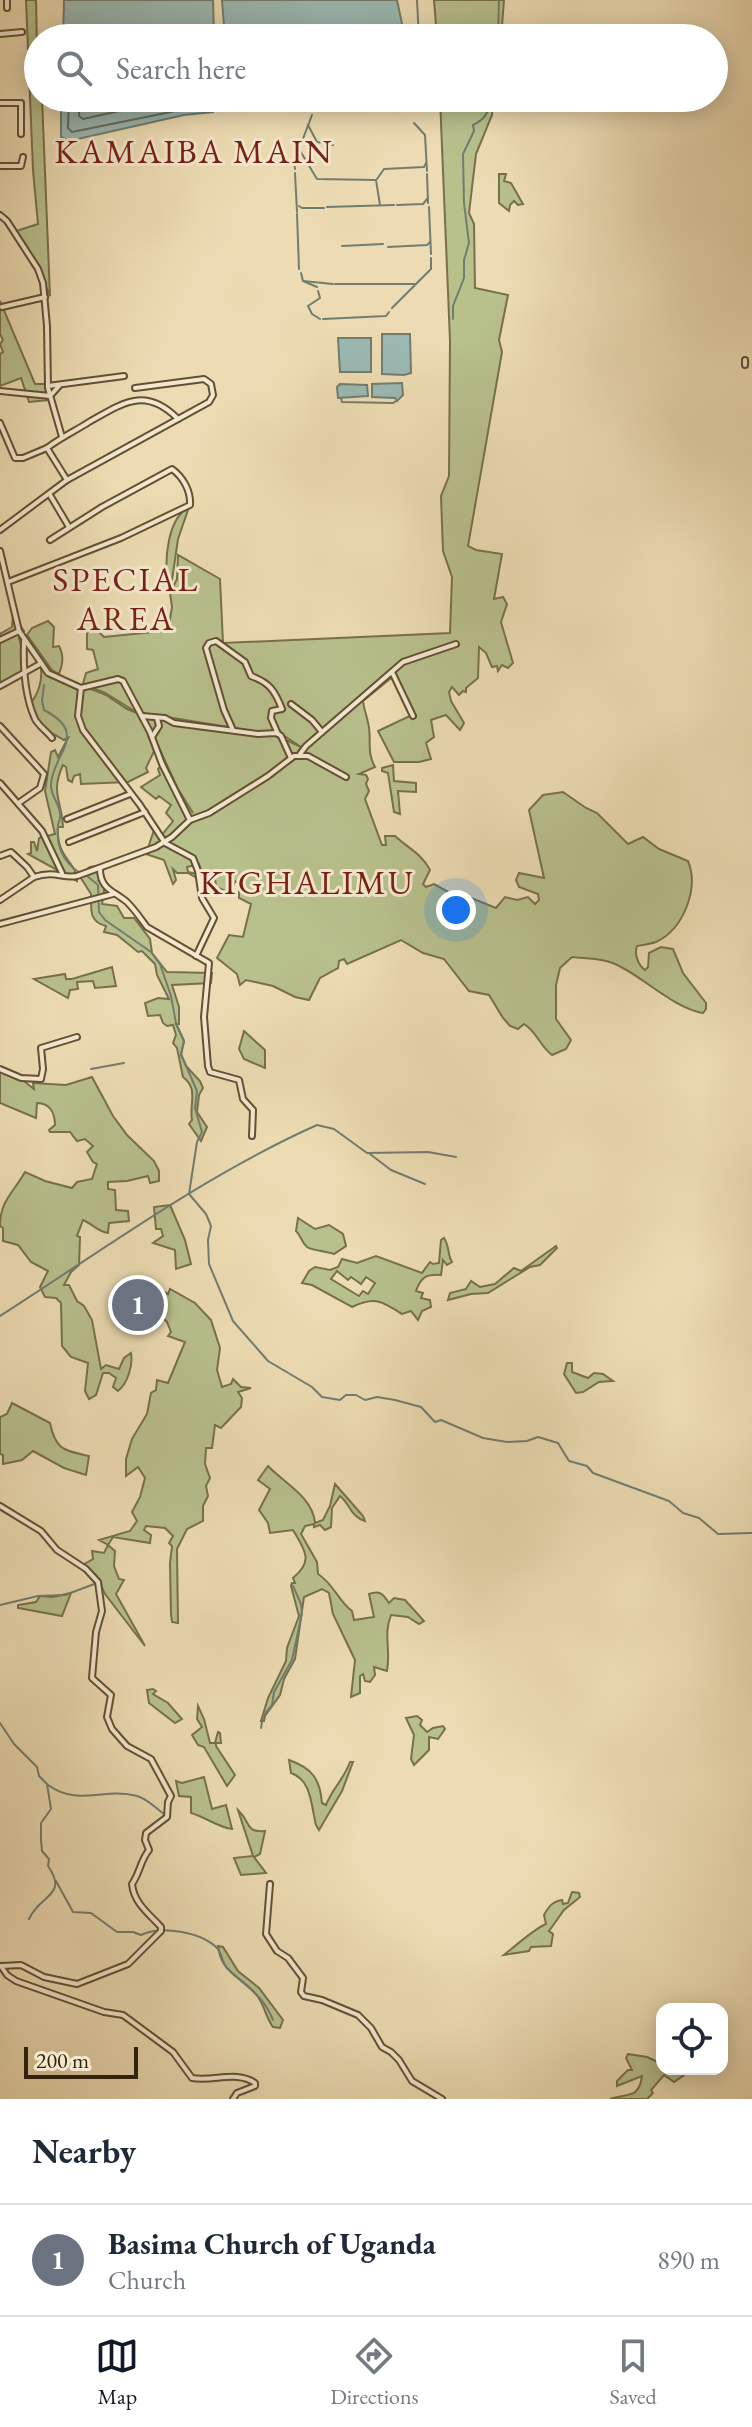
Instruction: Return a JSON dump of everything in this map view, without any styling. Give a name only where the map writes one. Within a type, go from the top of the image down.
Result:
[{"type":"street","points":[[7,0],[7,8]]},
{"type":"street","points":[[0,34],[22,32]]},
{"type":"street","points":[[0,103],[22,103],[21,134]]},
{"type":"street","points":[[0,166],[21,166],[23,157]]},
{"type":"street","points":[[0,215],[38,269],[45,297],[48,386],[62,437]]},
{"type":"street","points":[[2,307],[45,297]]},
{"type":"street","points":[[48,386],[124,376]]},
{"type":"street","points":[[0,530],[67,480],[179,420],[212,398],[212,388],[206,380],[135,388]]},
{"type":"street","points":[[50,396],[59,386]]},
{"type":"street","points":[[0,391],[50,396]]},
{"type":"street","points":[[0,423],[15,458],[23,458],[47,448],[120,403],[144,399],[161,404],[179,420]]},
{"type":"street","points":[[47,448],[67,480]]},
{"type":"street","points":[[8,582],[78,556],[174,513],[190,505],[191,499],[183,480],[172,469],[50,540]]},
{"type":"street","points":[[50,495],[69,528]]},
{"type":"street","points":[[0,551],[19,631],[41,664],[51,676],[81,688],[120,679],[142,716],[190,820]]},
{"type":"street","points":[[0,640],[19,631]]},
{"type":"street","points":[[24,639],[24,673],[35,721],[52,738]]},
{"type":"street","points":[[233,730],[206,648],[216,641],[245,662],[251,676],[267,682],[272,689],[282,709],[272,711],[271,716],[291,758]]},
{"type":"street","points":[[0,900],[45,873],[74,877],[165,843],[190,820],[205,815],[300,754],[408,659],[456,644]]},
{"type":"street","points":[[0,686],[41,664]]},
{"type":"street","points":[[392,672],[413,716]]},
{"type":"street","points":[[81,688],[78,716],[83,730],[165,843],[193,858],[202,898],[214,918],[196,956]]},
{"type":"street","points":[[291,704],[322,732]]},
{"type":"street","points":[[142,716],[165,718],[174,723],[278,734]]},
{"type":"street","points":[[152,737],[159,728],[157,718]]},
{"type":"street","points":[[0,726],[44,774],[40,788],[19,802]]},
{"type":"street","points":[[300,754],[346,777]]},
{"type":"street","points":[[0,783],[42,831],[62,873]]},
{"type":"street","points":[[67,819],[130,794]]},
{"type":"street","points":[[69,842],[145,812]]},
{"type":"street","points":[[0,856],[11,852],[34,877]]},
{"type":"street","points":[[99,868],[102,883],[128,903],[147,927],[210,964],[204,1017],[208,1069],[239,1080],[243,1099],[253,1110],[252,1136]]},
{"type":"street","points":[[0,924],[113,894]]},
{"type":"street","points":[[0,1069],[21,1078],[41,1079],[41,1048],[77,1037]]},
{"type":"street","points":[[0,1506],[41,1531],[65,1556],[86,1569],[98,1582],[102,1606],[92,1678],[111,1695],[107,1717],[115,1734],[127,1746],[151,1759],[171,1796],[167,1817],[146,1833],[149,1850],[132,1884],[140,1906],[161,1927],[161,1931],[128,1964],[77,1984],[44,1977],[21,1965],[1,1966],[16,1981],[104,2012],[123,2015],[173,2052],[192,2078],[239,2077],[249,2078],[255,2083],[255,2086],[237,2093],[233,2099]]},
{"type":"street","points":[[270,1884],[266,1934],[277,1951],[288,1958],[303,1978],[301,1992],[304,1996],[358,2015],[371,2028],[382,2047],[399,2060],[412,2081],[442,2099]]},
{"type":"green space","points":[[26,0],[36,0],[36,24],[27,24]]},
{"type":"green space","points":[[434,0],[504,0],[502,24],[436,24]]},
{"type":"green space","points":[[31,112],[43,112],[50,296],[16,231],[38,224]]},
{"type":"green space","points":[[441,112],[492,112],[476,154],[469,213],[474,224],[475,288],[508,295],[499,340],[502,352],[468,546],[502,554],[494,599],[503,597],[507,604],[501,622],[513,663],[508,668],[502,665],[498,671],[479,647],[478,678],[466,688],[466,692],[459,695],[452,687],[449,692],[464,723],[460,730],[446,715],[431,720],[434,737],[426,743],[431,759],[419,762],[394,762],[378,731],[412,715],[396,674],[363,701],[375,767],[359,774],[366,775],[368,779],[366,784],[369,791],[365,799],[382,845],[386,845],[385,836],[395,836],[427,864],[430,870],[423,884],[426,887],[434,884],[463,900],[469,897],[496,908],[505,897],[517,900],[528,897],[535,904],[539,900],[538,894],[519,887],[516,880],[519,873],[544,878],[529,810],[543,795],[563,792],[597,813],[628,844],[643,837],[659,849],[688,861],[692,883],[687,907],[681,918],[666,936],[656,942],[637,946],[636,952],[645,970],[649,953],[661,947],[673,949],[683,973],[706,1003],[706,1009],[703,1013],[682,1006],[615,964],[572,957],[560,968],[556,985],[556,1019],[571,1040],[566,1049],[552,1055],[524,1024],[518,1029],[510,1026],[489,995],[469,991],[444,959],[423,953],[401,940],[347,964],[344,959],[339,961],[338,968],[320,978],[309,1000],[273,986],[246,980],[240,985],[237,974],[217,958],[229,935],[243,937],[251,904],[239,898],[239,884],[235,881],[230,893],[216,887],[215,878],[208,880],[199,864],[187,867],[188,872],[198,874],[197,878],[173,869],[176,880],[173,884],[164,860],[146,854],[154,830],[161,836],[173,821],[166,813],[171,805],[159,796],[156,799],[141,787],[160,775],[158,769],[164,762],[177,789],[193,813],[178,789],[144,715],[171,722],[275,735],[301,747],[277,731],[259,732],[136,712],[83,684],[86,673],[98,669],[93,650],[87,649],[87,632],[97,630],[104,637],[163,631],[169,625],[172,607],[170,593],[177,579],[178,555],[220,579],[223,643],[450,633],[452,577],[443,551],[441,496],[449,476],[450,341]]},
{"type":"green space","points":[[499,174],[506,174],[504,181],[511,183],[523,204],[518,205],[514,201],[509,211],[499,203]]},
{"type":"green space","points":[[0,301],[35,384],[48,384],[55,394],[49,400],[29,402],[21,378],[0,386],[0,354],[3,352],[0,344],[3,340],[0,334]]},
{"type":"green space","points":[[189,507],[178,539],[172,580],[167,580],[167,551],[172,530]]},
{"type":"green space","points":[[13,615],[24,631],[19,638],[25,660],[22,672],[0,686],[0,634],[12,627]]},
{"type":"green space","points":[[48,621],[54,627],[53,647],[59,646],[62,653],[59,674],[52,670],[27,635],[32,628]]},
{"type":"green space","points":[[36,654],[55,675],[106,695],[142,715],[157,745],[146,768],[148,772],[128,782],[81,784],[80,774],[74,776],[72,782],[68,780],[63,765],[57,783],[63,827],[58,827],[58,838],[77,881],[28,854],[31,853],[31,842],[34,842],[37,851],[39,838],[55,834],[45,791],[51,752],[55,750],[58,757],[68,738],[64,740],[45,729],[28,706],[41,681]]},
{"type":"green space","points":[[393,765],[394,781],[416,783],[416,792],[398,791],[400,814],[394,812],[388,773],[382,771],[382,768]]},
{"type":"green space","points":[[103,865],[103,880],[99,881],[105,884],[102,904],[117,906],[124,918],[134,918],[150,939],[152,953],[167,972],[212,973],[211,983],[172,985],[179,1007],[179,1024],[176,1024],[184,1041],[181,1055],[203,1088],[197,1112],[207,1127],[201,1141],[189,1124],[192,1120],[192,1091],[183,1077],[177,1048],[173,1043],[176,1035],[173,1025],[163,1023],[160,1015],[148,1016],[145,1003],[158,998],[169,999],[155,964],[142,951],[138,952],[117,935],[104,932],[106,926],[93,917],[91,894],[79,875],[90,867]]},
{"type":"green space","points":[[112,967],[116,986],[95,988],[93,981],[77,982],[78,989],[70,990],[68,998],[34,979],[65,974],[66,979],[72,979]]},
{"type":"green space","points":[[244,1031],[265,1050],[265,1068],[244,1059],[239,1049]]},
{"type":"green space","points":[[0,1071],[34,1089],[33,1083],[66,1085],[92,1077],[113,1116],[127,1135],[154,1161],[159,1171],[159,1181],[150,1183],[148,1176],[108,1182],[108,1189],[115,1190],[116,1210],[128,1211],[129,1221],[109,1223],[108,1233],[83,1220],[77,1236],[80,1237],[79,1265],[64,1285],[69,1285],[92,1320],[101,1369],[106,1365],[119,1369],[124,1358],[131,1353],[129,1374],[118,1391],[113,1387],[116,1378],[103,1373],[96,1395],[89,1399],[85,1391],[88,1363],[71,1357],[62,1346],[61,1303],[56,1298],[45,1297],[40,1287],[48,1271],[31,1262],[18,1245],[3,1241],[3,1228],[0,1226],[5,1203],[25,1172],[72,1188],[77,1182],[92,1179],[97,1164],[87,1152],[93,1146],[85,1139],[77,1141],[70,1132],[50,1132],[55,1121],[53,1113],[45,1105],[37,1103],[36,1118],[0,1103]]},
{"type":"green space","points":[[170,1205],[191,1264],[176,1269],[175,1250],[153,1243],[163,1236],[161,1229],[156,1229],[154,1207]]},
{"type":"green space","points":[[298,1218],[315,1229],[329,1225],[343,1234],[346,1246],[334,1254],[307,1247],[296,1231]]},
{"type":"green space","points":[[444,1238],[446,1241],[452,1262],[447,1265],[443,1260],[441,1275],[425,1277],[420,1282],[416,1291],[423,1293],[421,1298],[430,1300],[431,1307],[422,1311],[418,1320],[411,1311],[402,1314],[373,1301],[352,1307],[312,1285],[302,1283],[315,1267],[330,1270],[338,1267],[342,1259],[357,1263],[376,1256],[422,1273],[430,1262],[439,1263],[441,1240]],"holes":[[[337,1271],[348,1280],[351,1277],[361,1284],[366,1277],[375,1283],[368,1294],[363,1291],[359,1296],[331,1279]]]},
{"type":"green space","points":[[556,1246],[540,1265],[530,1267],[488,1293],[448,1300],[450,1293],[466,1289],[471,1281],[480,1287],[495,1284],[514,1268],[521,1271]]},
{"type":"green space","points":[[157,1288],[168,1294],[170,1289],[195,1303],[211,1320],[220,1348],[217,1370],[222,1387],[231,1384],[233,1379],[241,1387],[251,1388],[238,1392],[242,1398],[241,1407],[221,1428],[215,1425],[212,1448],[206,1448],[205,1464],[210,1478],[206,1486],[208,1496],[203,1506],[203,1521],[187,1529],[177,1549],[178,1623],[172,1622],[171,1614],[172,1546],[169,1543],[173,1536],[165,1528],[146,1526],[144,1530],[151,1535],[150,1543],[113,1537],[108,1545],[99,1540],[130,1531],[137,1521],[132,1512],[145,1478],[138,1467],[126,1476],[126,1459],[132,1439],[147,1414],[157,1380],[168,1383],[185,1342],[168,1336],[171,1332],[167,1322],[159,1314],[159,1306],[156,1307]]},
{"type":"green space","points":[[567,1363],[572,1363],[572,1372],[588,1378],[594,1373],[603,1374],[613,1381],[599,1382],[576,1393],[564,1374]]},
{"type":"green space","points":[[12,1403],[50,1423],[55,1439],[62,1448],[89,1456],[86,1475],[64,1468],[33,1451],[22,1460],[3,1464],[0,1417],[7,1414]]},
{"type":"green space","points":[[268,1466],[303,1498],[315,1523],[323,1520],[335,1484],[363,1516],[365,1521],[357,1517],[340,1496],[332,1508],[331,1527],[325,1530],[320,1525],[305,1526],[301,1534],[317,1562],[318,1574],[352,1611],[354,1620],[374,1617],[369,1594],[376,1592],[389,1603],[394,1598],[405,1600],[424,1621],[419,1624],[408,1617],[391,1615],[387,1671],[374,1667],[375,1675],[370,1682],[365,1681],[363,1674],[360,1676],[360,1693],[351,1697],[355,1660],[333,1614],[329,1593],[322,1589],[304,1597],[295,1659],[284,1679],[280,1695],[264,1721],[261,1721],[286,1661],[287,1648],[299,1616],[291,1586],[305,1561],[304,1549],[293,1530],[270,1533],[268,1523],[259,1510],[270,1489],[258,1480]]},
{"type":"green space","points":[[108,1545],[115,1551],[114,1566],[119,1579],[124,1580],[116,1594],[145,1646],[105,1594],[96,1575],[81,1566],[93,1559],[92,1551],[104,1553]]},
{"type":"green space","points":[[71,1593],[62,1616],[18,1608],[18,1605],[36,1602],[40,1596]]},
{"type":"green space","points":[[147,1690],[156,1691],[153,1694],[168,1703],[182,1719],[175,1723],[149,1703]]},
{"type":"green space","points":[[198,1706],[210,1743],[215,1743],[220,1733],[221,1743],[216,1743],[216,1746],[235,1775],[227,1786],[204,1747],[198,1745],[192,1735],[202,1727],[197,1719]]},
{"type":"green space","points":[[417,1716],[427,1732],[443,1726],[445,1729],[438,1739],[429,1737],[429,1750],[414,1765],[411,1759],[414,1735],[406,1718]]},
{"type":"green space","points":[[289,1760],[304,1767],[313,1776],[322,1803],[326,1805],[350,1762],[353,1762],[342,1791],[319,1830],[307,1788],[298,1776],[291,1773]]},
{"type":"green space","points":[[204,1777],[212,1809],[226,1805],[232,1829],[191,1813],[191,1797],[179,1796],[176,1781],[182,1783]]},
{"type":"green space","points":[[238,1810],[251,1828],[265,1831],[260,1854],[254,1857],[266,1873],[241,1875],[234,1858],[253,1856]]},
{"type":"green space","points":[[572,1892],[579,1893],[580,1897],[564,1910],[549,1931],[553,1934],[551,1946],[531,1947],[529,1951],[504,1955],[546,1924],[544,1915],[549,1907],[562,1900],[563,1904],[568,1903]]},
{"type":"green space","points":[[218,1946],[223,1947],[238,1971],[259,1988],[283,2020],[280,2028],[273,2027],[258,1997],[228,1970]]},
{"type":"green space","points":[[628,2054],[647,2057],[656,2061],[656,2075],[664,2075],[647,2099],[610,2099],[632,2094],[641,2083],[642,2076],[617,2086],[617,2081],[632,2070],[626,2058]]},
{"type":"green space","points":[[664,2075],[684,2075],[674,2082]]},
{"type":"water","points":[[64,0],[213,0],[214,24],[63,24]]},
{"type":"water","points":[[222,0],[397,0],[402,24],[224,24]]},
{"type":"water","points":[[61,112],[213,112],[184,115],[69,141],[61,137]]},
{"type":"water","points":[[382,334],[410,334],[411,373],[382,374]]},
{"type":"water","points":[[338,338],[371,338],[371,372],[340,372]]},
{"type":"water","points":[[402,383],[403,395],[397,401],[395,398],[372,397],[372,384]]},
{"type":"water","points":[[340,384],[367,385],[368,396],[338,398],[337,387]]},
{"type":"waterway","points":[[417,0],[418,24]]},
{"type":"waterway","points":[[498,24],[499,0]]},
{"type":"waterway","points":[[453,319],[453,306],[464,278],[464,260],[469,243],[463,154],[474,131],[473,125],[487,112]]},
{"type":"waterway","points":[[301,144],[312,115]]},
{"type":"waterway","points":[[414,123],[425,135],[427,171]]},
{"type":"waterway","points":[[308,125],[317,142],[333,145]]},
{"type":"waterway","points":[[295,169],[294,161],[300,148]]},
{"type":"waterway","points":[[299,149],[317,179],[376,180],[380,205]]},
{"type":"waterway","points":[[377,179],[384,169],[424,167],[426,163]]},
{"type":"waterway","points":[[295,173],[297,212]]},
{"type":"waterway","points":[[427,174],[428,203]]},
{"type":"waterway","points":[[397,205],[423,204],[428,198]]},
{"type":"waterway","points":[[327,207],[394,205]]},
{"type":"waterway","points":[[299,206],[324,208]]},
{"type":"waterway","points":[[429,207],[431,254]]},
{"type":"waterway","points":[[297,214],[299,269]]},
{"type":"waterway","points":[[388,247],[427,245],[430,242]]},
{"type":"waterway","points":[[342,246],[383,244]]},
{"type":"waterway","points":[[392,308],[431,269],[431,258]]},
{"type":"waterway","points":[[301,273],[303,281],[317,287]]},
{"type":"waterway","points":[[303,281],[333,284]]},
{"type":"waterway","points":[[335,284],[416,284]]},
{"type":"waterway","points":[[318,291],[320,298],[308,306],[312,314],[320,319]]},
{"type":"waterway","points":[[323,319],[386,316],[389,312]]},
{"type":"waterway","points":[[341,398],[342,402],[396,401]]},
{"type":"waterway","points":[[44,685],[44,710],[58,719],[65,727],[67,736],[51,784],[60,814],[58,840],[65,858],[80,873]]},
{"type":"waterway","points":[[86,875],[98,885],[99,912],[105,920],[151,952],[160,964],[184,1041],[181,1054],[197,1091],[195,1108],[202,1132],[197,1142],[189,1194],[206,1214],[211,1226],[209,1264],[233,1321],[268,1361],[312,1387],[322,1397],[340,1400],[346,1395],[356,1395],[365,1400],[377,1397],[395,1400],[421,1407],[435,1422],[441,1420],[483,1438],[507,1442],[538,1437],[558,1443],[569,1461],[669,1501],[683,1513],[699,1518],[718,1534],[752,1533]]},
{"type":"waterway","points":[[91,1069],[124,1063]]},
{"type":"waterway","points":[[0,1316],[195,1190],[317,1125],[334,1129],[367,1153],[428,1152],[456,1157]]},
{"type":"waterway","points":[[370,1154],[391,1170],[425,1184]]},
{"type":"waterway","points":[[0,1605],[38,1596],[65,1595],[97,1583]]},
{"type":"waterway","points":[[261,1728],[263,1716],[272,1705],[274,1692],[292,1660],[302,1613],[293,1586]]},
{"type":"waterway","points":[[0,1723],[14,1744],[37,1767],[39,1776],[47,1784],[51,1809],[41,1823],[41,1840],[42,1851],[49,1859],[48,1866],[54,1876],[54,1890],[29,1919]]},
{"type":"waterway","points":[[48,1785],[70,1795],[137,1796],[164,1814]]},
{"type":"waterway","points":[[56,1881],[73,1912],[91,1913],[117,1932],[141,1935],[170,1930],[210,1942],[219,1950],[226,1967],[259,1997],[273,2020]]},
{"type":"place","name":"Basima Church of Uganda","points":[[138,1305]]},
{"type":"district","name":"KAMAIBA MAIN","points":[[194,151]]},
{"type":"district","name":"SPECIAL AREA","points":[[126,598]]},
{"type":"district","name":"KIGHALIMU","points":[[307,882]]}]
